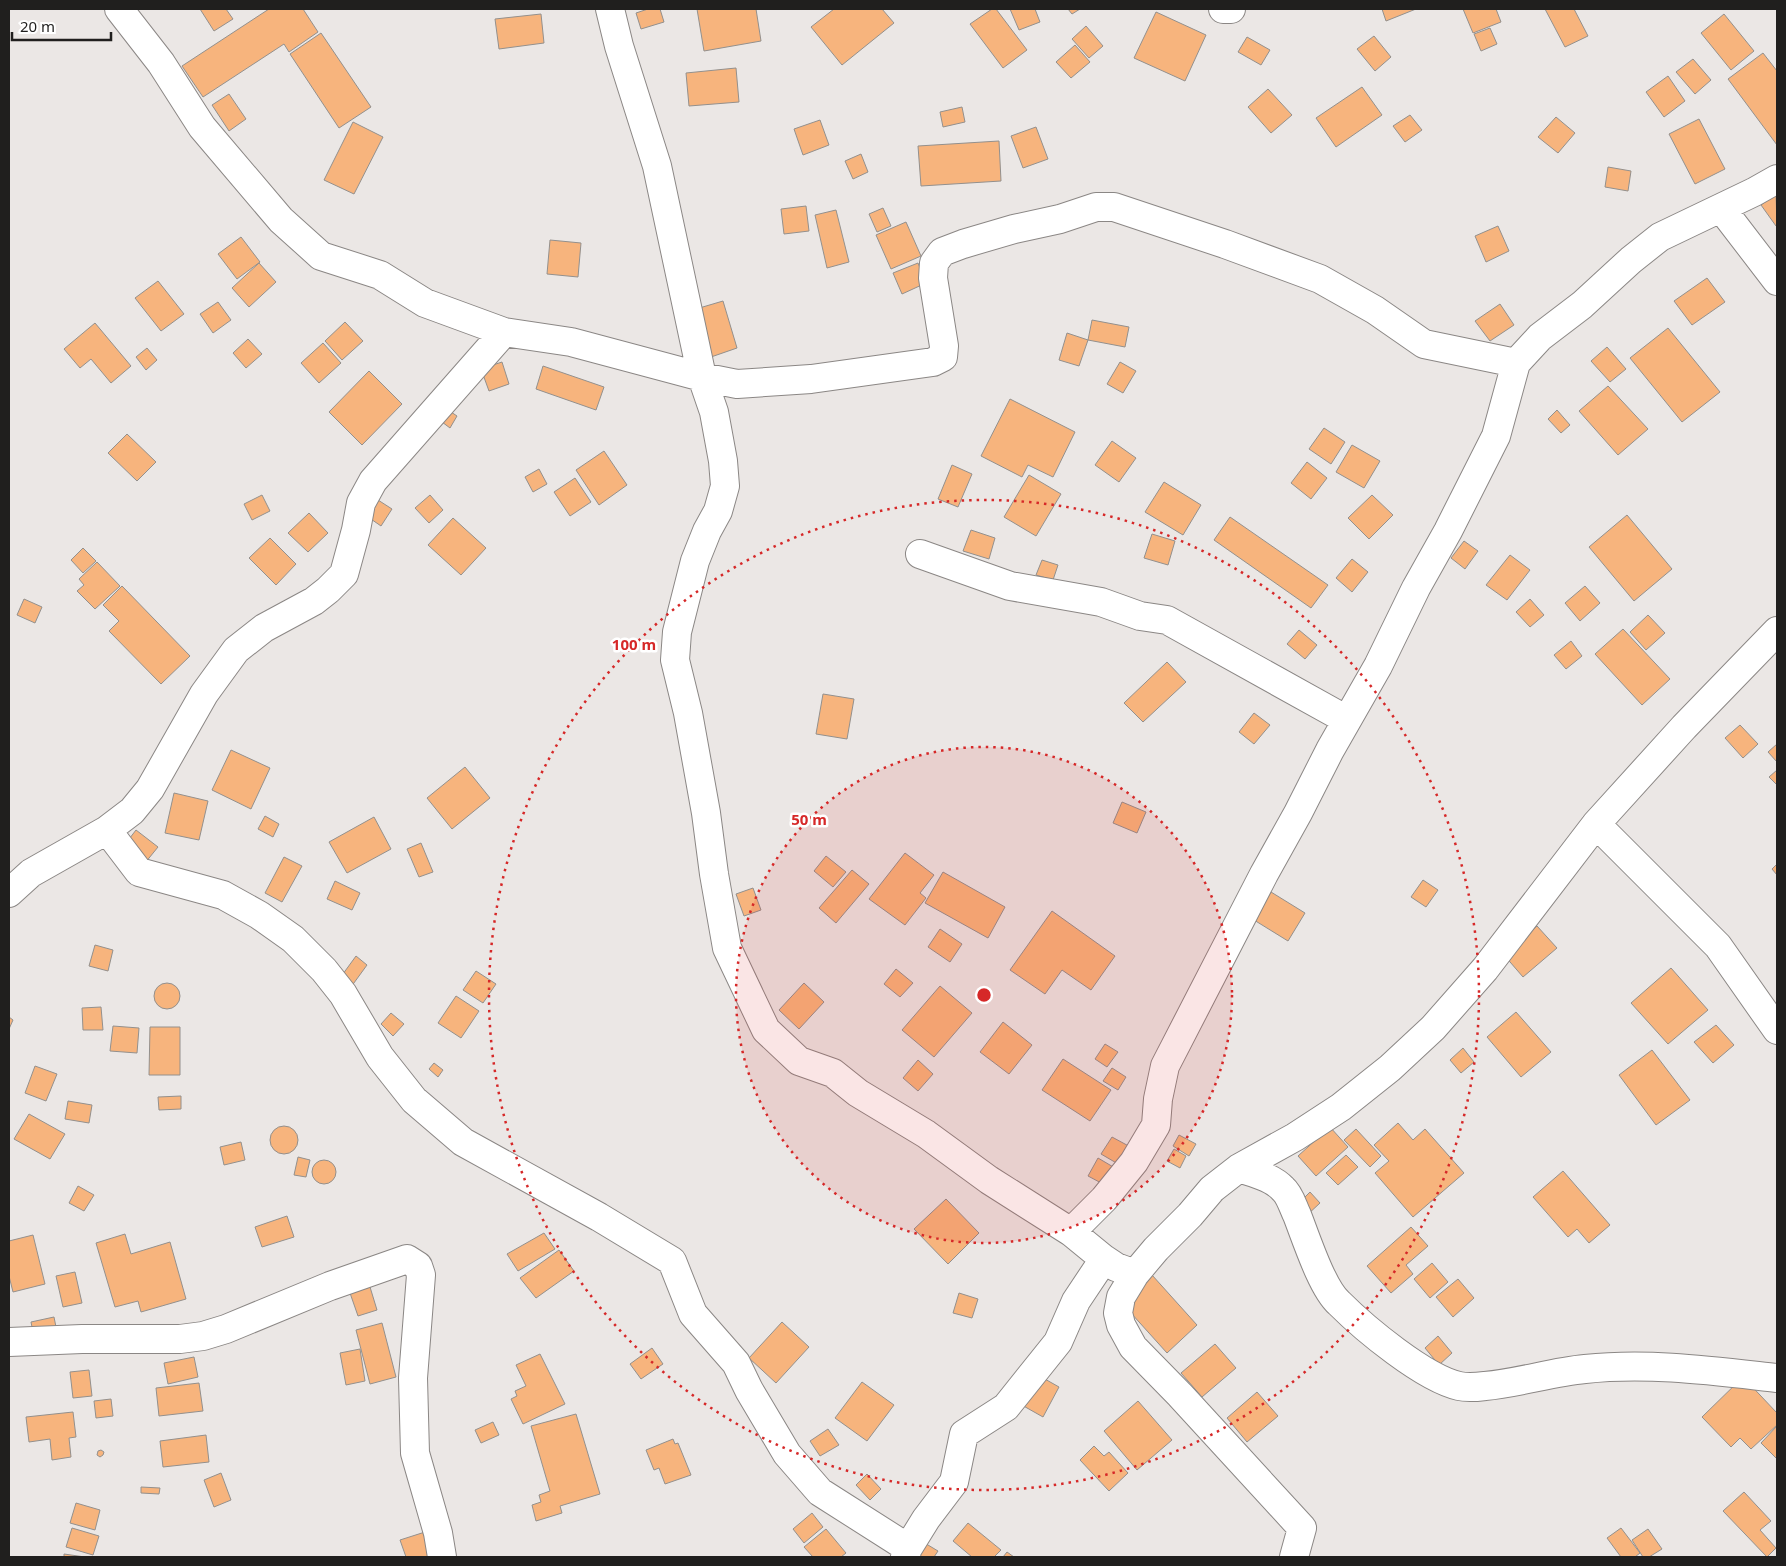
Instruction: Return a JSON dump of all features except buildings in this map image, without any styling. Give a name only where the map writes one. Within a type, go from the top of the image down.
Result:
[{"type":"street","points":[[119,9],[161,63],[202,127],[281,220],[321,256],[380,275],[425,303],[504,332],[571,342],[702,377],[737,384],[778,382],[933,362],[943,357],[944,346],[933,278],[934,263],[942,252],[1014,229],[1060,219],[1096,207],[1114,207],[1225,244],[1320,279],[1375,310],[1424,344],[1516,363]]},
{"type":"street","points":[[610,9],[619,46],[657,166],[702,377],[714,412],[723,461],[725,486],[718,511],[707,531],[695,562],[677,632],[674,660],[688,713],[728,948],[766,1030],[799,1061],[833,1073],[858,1093],[926,1134],[989,1180],[1072,1232],[1116,1267],[1135,1274]]},
{"type":"street","points":[[1223,9],[1231,9]]},
{"type":"street","points":[[1072,1232],[1104,1199],[1134,1162],[1156,1125],[1158,1099],[1165,1066],[1264,874],[1378,666],[1416,588],[1448,531],[1496,436],[1516,363],[1540,337],[1582,305],[1631,260],[1660,237],[1777,179]]},
{"type":"street","points":[[1721,208],[1777,281]]},
{"type":"street","points":[[9,892],[31,873],[107,830],[132,811],[150,789],[204,694],[236,650],[264,628],[314,601],[344,574],[361,503],[373,481],[504,332]]},
{"type":"street","points":[[920,554],[1010,586],[1101,602],[1140,616],[1167,620],[1347,720]]},
{"type":"street","points":[[1294,1557],[1302,1528],[1180,1395],[1133,1347],[1121,1325],[1118,1313],[1121,1297],[1135,1274],[1156,1249],[1190,1215],[1212,1189],[1239,1168],[1295,1137],[1341,1107],[1390,1068],[1432,1028],[1485,969],[1596,824],[1678,734],[1777,631]]},
{"type":"street","points":[[1596,824],[1718,946],[1777,1030]]},
{"type":"street","points":[[107,830],[139,872],[223,895],[259,915],[293,939],[324,970],[343,994],[380,1057],[414,1100],[463,1142],[598,1217],[672,1261],[693,1314],[736,1363],[749,1390],[788,1454],[820,1492],[906,1553],[926,1519],[954,1482],[964,1434],[1006,1407],[1058,1342],[1076,1301],[1104,1259]]},
{"type":"street","points":[[1239,1168],[1269,1179],[1283,1189],[1291,1202],[1326,1286],[1337,1302],[1373,1334],[1420,1368],[1443,1381],[1461,1387],[1478,1387],[1584,1369],[1626,1366],[1697,1370],[1777,1378]]},
{"type":"street","points":[[9,1342],[82,1339],[180,1339],[203,1336],[226,1329],[330,1286],[407,1259],[418,1266],[421,1274],[413,1378],[415,1453],[438,1533],[442,1557]]}]
